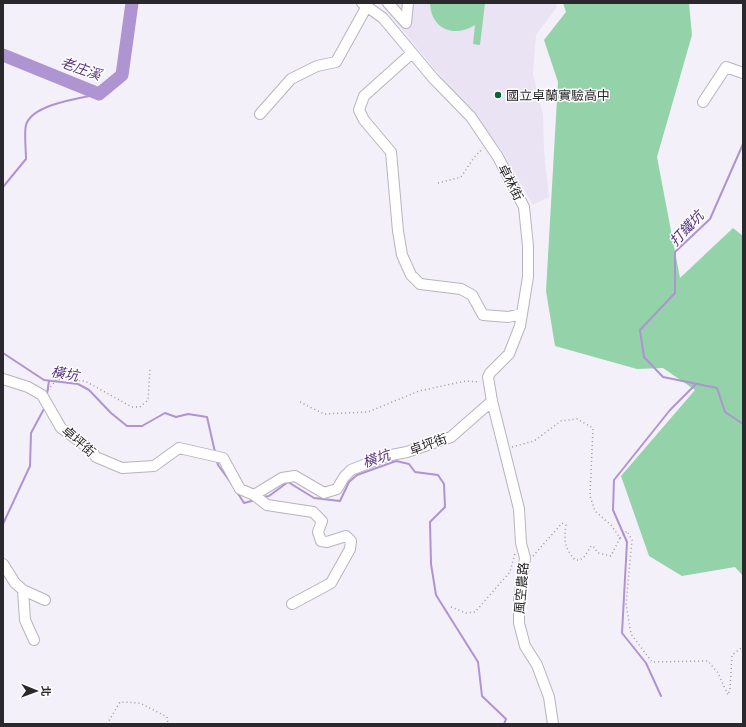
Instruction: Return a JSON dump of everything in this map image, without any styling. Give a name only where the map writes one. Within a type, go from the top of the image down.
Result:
[{"type":"street","points":[[388,3],[406,23],[408,3]]},
{"type":"street","points":[[260,114],[291,79],[317,66],[336,62],[365,5]]},
{"type":"street","name":"卓林街","points":[[365,5],[383,18],[433,78],[471,117],[498,156],[524,208],[528,246],[528,278],[520,326],[509,354],[490,373],[489,383]]},
{"type":"street","points":[[412,53],[364,96],[359,110],[364,120],[391,152],[398,231],[402,255],[411,275],[420,284],[461,289],[472,295],[483,315],[508,317],[522,314]]},
{"type":"street","points":[[703,102],[726,67],[743,73]]},
{"type":"street","points":[[3,378],[28,387],[42,395]]},
{"type":"street","points":[[489,383],[492,401]]},
{"type":"street","name":"卓坪街","points":[[42,395],[62,428],[90,449],[96,457],[122,468],[154,466],[179,448],[222,458],[240,489],[254,495],[282,478],[295,476],[324,493],[337,489],[344,477],[352,470],[386,456],[407,452],[451,437],[492,401]]},
{"type":"street","name":"風空農路","points":[[492,401],[519,509],[521,543],[525,558],[519,623],[525,646],[537,665],[549,698],[553,724]]},
{"type":"street","points":[[254,495],[267,505],[313,512],[322,521],[318,532],[321,541],[328,542],[346,536],[351,541],[350,549],[331,583],[292,604]]},
{"type":"street","points":[[3,564],[15,583],[23,590],[45,600]]},
{"type":"street","points":[[23,590],[25,620],[34,640]]},
{"type":"path","points":[[438,182],[461,177],[473,158],[489,143]]},
{"type":"path","points":[[42,395],[57,379],[85,381],[132,407],[140,407],[148,400],[150,370]]},
{"type":"path","points":[[300,402],[324,414],[368,412],[419,391],[444,385],[466,381],[489,383]]},
{"type":"path","points":[[504,450],[534,441],[561,421],[577,419],[593,428],[590,496],[595,511],[611,525],[620,538]]},
{"type":"path","points":[[524,567],[562,523],[566,525],[564,540],[567,550],[575,560],[580,560],[585,556],[591,546],[593,546],[598,553],[611,556],[620,538],[627,531],[632,540],[626,604],[631,634],[652,662],[708,661],[718,673],[728,694],[730,689],[732,655],[741,648]]},
{"type":"path","points":[[451,607],[466,614],[475,612],[510,572],[514,554],[521,543]]},
{"type":"path","points":[[107,724],[120,702],[140,703],[167,717],[168,724]]},
{"type":"shaded area","name":"國立卓蘭實驗高中","points":[[380,3],[555,3],[557,7],[536,35],[533,74],[543,114],[544,152],[549,197],[533,205],[500,148]]},
{"type":"green space","points":[[430,3],[485,3],[480,45],[473,44],[475,25],[460,31],[445,29],[435,20],[431,12]]},
{"type":"green space","points":[[563,3],[689,3],[692,35],[657,157],[680,278],[733,228],[743,236],[743,576],[735,567],[682,576],[649,556],[621,476],[695,390],[663,368],[637,369],[555,346],[546,291],[558,82],[544,40],[566,12]]},
{"type":"waterway","name":"橫坑","points":[[3,55],[99,94],[122,75],[132,3]]},
{"type":"waterway","name":"橫坑","points":[[3,187],[26,159],[25,128],[30,118],[37,112],[58,103],[99,94]]},
{"type":"waterway","name":"打鐵坑","points":[[743,144],[710,219],[675,252],[675,293],[640,330],[644,357],[663,377],[717,388],[725,412],[743,424]]},
{"type":"waterway","name":"橫坑","points":[[3,353],[44,380],[78,384],[89,390],[111,413],[127,426],[142,426],[165,413],[176,417],[188,414],[207,417],[215,452]]},
{"type":"waterway","points":[[47,394],[49,381]]},
{"type":"waterway","points":[[661,696],[646,663],[622,633],[627,542],[613,510],[614,480],[670,410],[695,385]]},
{"type":"waterway","points":[[3,524],[30,466],[31,433],[45,407]]},
{"type":"waterway","name":"橫坑","points":[[217,461],[218,465],[234,487]]},
{"type":"waterway","name":"橫坑","points":[[263,497],[269,496],[288,482],[314,498],[340,501],[349,482],[357,475],[396,461],[409,464],[415,472],[438,475],[444,484],[445,507],[430,522],[431,564],[436,595],[478,662],[482,696],[506,719],[504,724]]},
{"type":"waterway","name":"橫坑","points":[[237,492],[244,503],[255,500]]},
{"type":"place","name":"國立卓蘭實驗高中","points":[[498,95]]},
{"type":"water label","name":"老庄溪","points":[[81,68]]}]
